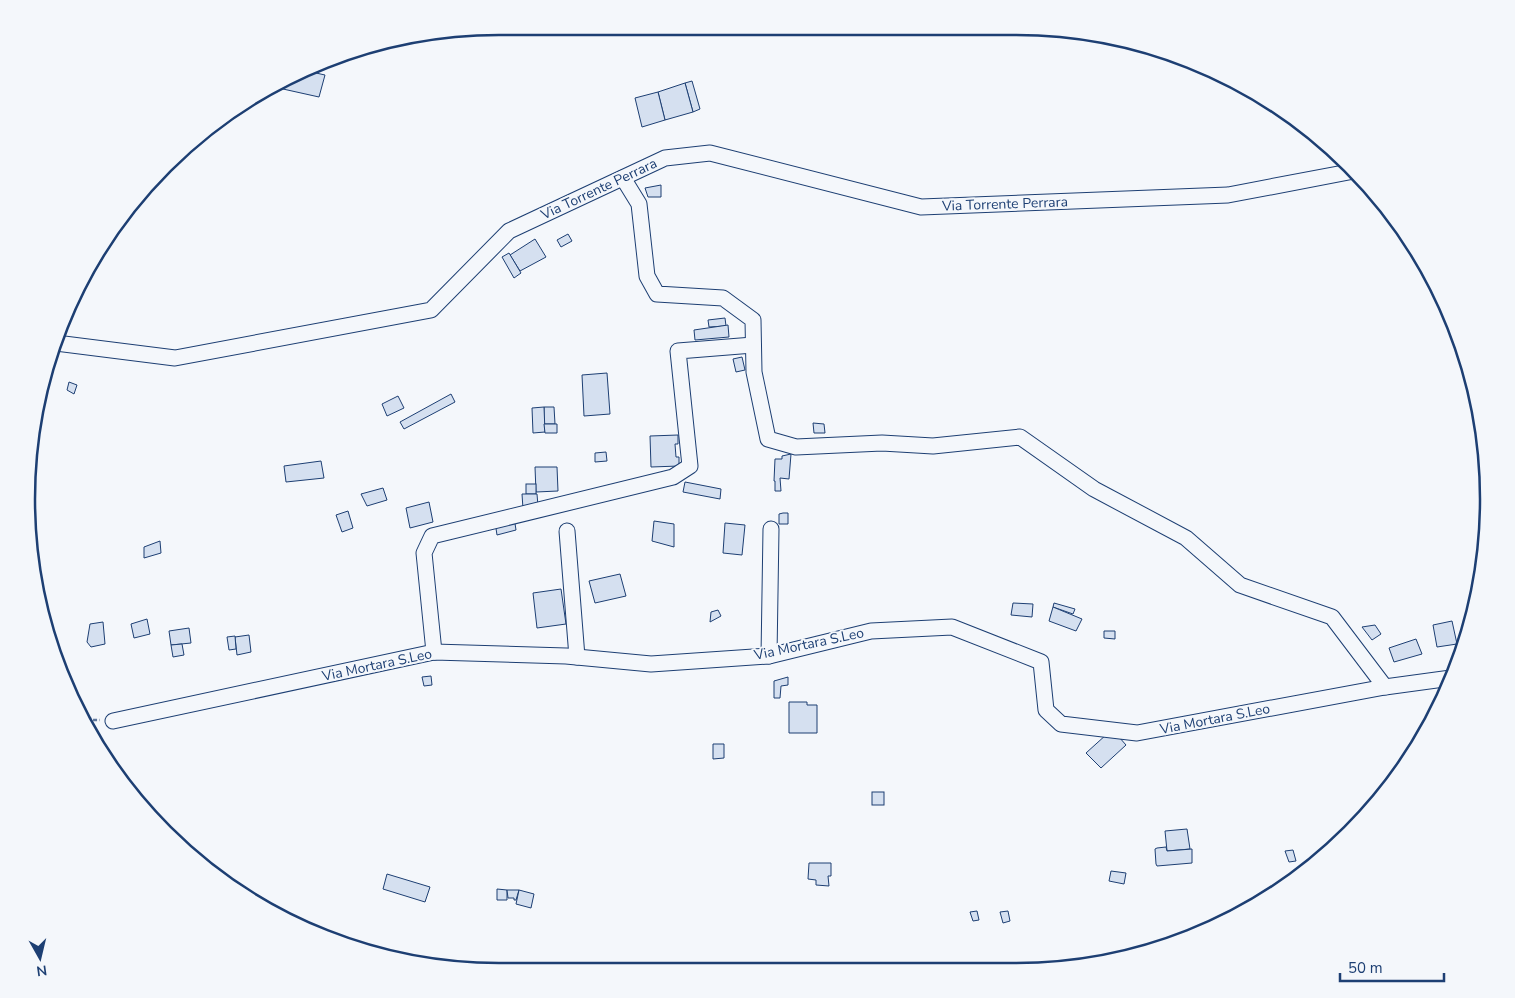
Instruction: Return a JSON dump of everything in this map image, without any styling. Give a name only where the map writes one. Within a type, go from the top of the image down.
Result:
[{"type":"street","name":"Via Torrente Perrara","points":[[62,344],[175,358],[431,310],[509,231],[665,158],[710,154],[921,208],[1228,195],[1346,173]]},
{"type":"street","points":[[623,178],[639,204],[647,276],[657,294],[723,298],[752,320],[754,372],[768,439],[796,447],[882,443],[933,446],[1020,437],[1094,489],[1186,538],[1240,585],[1332,617],[1385,687]]},
{"type":"street","points":[[434,652],[424,553],[432,536],[673,477],[690,466],[678,351],[753,345]]},
{"type":"street","points":[[769,656],[771,529]]},
{"type":"street","points":[[567,532],[577,657]]},
{"type":"street","name":"Via Mortara S.Leo","points":[[113,721],[434,652],[577,657],[651,664],[769,656],[872,631],[952,626],[1042,662],[1046,710],[1061,724],[1137,733],[1385,687],[1444,679]]},
{"type":"path","points":[[91,719],[113,721]]},
{"type":"building","points":[[315,73],[325,75],[319,97],[283,89]]},
{"type":"building","points":[[692,81],[700,109],[693,112],[685,83]]},
{"type":"building","points":[[685,83],[693,112],[665,120],[658,92]]},
{"type":"building","points":[[658,92],[665,120],[642,127],[635,98]]},
{"type":"building","points":[[661,185],[661,197],[648,197],[645,188]]},
{"type":"building","points":[[568,234],[572,241],[561,247],[557,240]]},
{"type":"building","points":[[535,239],[546,257],[520,271],[510,255]]},
{"type":"building","points":[[509,253],[521,273],[514,278],[502,257]]},
{"type":"building","points":[[725,318],[726,326],[709,327],[708,320]]},
{"type":"building","points":[[728,325],[729,337],[695,340],[694,330]]},
{"type":"building","points":[[742,357],[745,370],[736,372],[733,359]]},
{"type":"building","points":[[607,373],[610,414],[584,416],[582,375]]},
{"type":"building","points":[[69,382],[77,385],[74,394],[67,390]]},
{"type":"building","points":[[451,394],[455,402],[404,429],[400,422]]},
{"type":"building","points":[[398,396],[404,408],[387,416],[382,404]]},
{"type":"building","points":[[544,407],[554,407],[555,424],[544,424]]},
{"type":"building","points":[[544,407],[545,432],[533,433],[532,408]]},
{"type":"building","points":[[813,423],[824,424],[825,433],[814,433]]},
{"type":"building","points":[[544,424],[557,424],[557,433],[545,433]]},
{"type":"building","points":[[678,435],[678,444],[675,444],[676,457],[679,457],[679,466],[651,467],[650,436]]},
{"type":"building","points":[[606,452],[607,461],[595,462],[595,453]]},
{"type":"building","points":[[791,454],[789,479],[780,478],[781,491],[775,491],[775,459],[782,459],[782,456]]},
{"type":"building","points":[[321,461],[324,478],[286,482],[284,466]]},
{"type":"building","points":[[535,467],[557,467],[558,491],[536,492]]},
{"type":"building","points":[[685,482],[721,489],[720,499],[683,492]]},
{"type":"building","points":[[526,484],[536,484],[536,494],[526,494]]},
{"type":"building","points":[[383,488],[387,500],[367,506],[361,494]]},
{"type":"building","points":[[522,494],[537,494],[538,506],[523,509]]},
{"type":"building","points":[[429,502],[433,522],[410,528],[406,508]]},
{"type":"building","points":[[348,511],[353,528],[342,532],[336,515]]},
{"type":"building","points":[[788,513],[788,524],[779,524],[779,514]]},
{"type":"building","points":[[514,517],[516,530],[497,535],[495,522]]},
{"type":"building","points":[[654,521],[674,524],[674,547],[652,541]]},
{"type":"building","points":[[725,523],[745,525],[742,555],[723,553]]},
{"type":"building","points":[[160,541],[161,553],[144,558],[144,547]]},
{"type":"building","points":[[620,574],[626,596],[595,603],[589,581]]},
{"type":"building","points":[[561,589],[566,624],[537,628],[533,593]]},
{"type":"building","points":[[1013,603],[1033,604],[1032,617],[1011,615]]},
{"type":"building","points":[[1054,603],[1075,609],[1073,614],[1053,607]]},
{"type":"building","points":[[1053,607],[1082,619],[1076,631],[1049,621]]},
{"type":"building","points":[[718,610],[721,616],[710,622],[711,612]]},
{"type":"building","points":[[147,619],[150,634],[134,638],[131,624]]},
{"type":"building","points":[[1452,621],[1456,644],[1437,647],[1433,625]]},
{"type":"building","points":[[103,622],[105,644],[91,647],[87,642],[90,624]]},
{"type":"building","points":[[1375,625],[1381,634],[1372,640],[1362,627]]},
{"type":"building","points":[[189,628],[191,643],[171,645],[169,631]]},
{"type":"building","points":[[1104,631],[1115,631],[1115,639],[1104,638]]},
{"type":"building","points":[[249,635],[251,652],[237,655],[235,637]]},
{"type":"building","points":[[235,636],[236,649],[229,650],[227,637]]},
{"type":"building","points":[[1416,639],[1422,654],[1394,662],[1389,648]]},
{"type":"building","points":[[182,644],[184,655],[173,657],[171,645]]},
{"type":"building","points":[[431,676],[432,685],[424,686],[422,677]]},
{"type":"building","points":[[788,677],[788,685],[781,686],[780,698],[774,698],[774,681]]},
{"type":"building","points":[[789,702],[807,702],[807,705],[817,705],[817,733],[789,733]]},
{"type":"building","points":[[1107,734],[1119,737],[1126,745],[1101,768],[1086,753]]},
{"type":"building","points":[[713,744],[724,744],[724,758],[713,759]]},
{"type":"building","points":[[872,792],[884,792],[884,805],[872,805]]},
{"type":"building","points":[[1187,829],[1190,849],[1167,851],[1165,831]]},
{"type":"building","points":[[1166,847],[1167,851],[1192,849],[1192,863],[1157,866],[1155,849]]},
{"type":"building","points":[[1293,850],[1296,861],[1289,862],[1285,851]]},
{"type":"building","points":[[809,863],[831,863],[831,876],[828,876],[829,886],[816,885],[816,880],[808,879]]},
{"type":"building","points":[[1111,871],[1126,873],[1124,884],[1109,881]]},
{"type":"building","points":[[387,874],[430,887],[425,902],[383,889]]},
{"type":"building","points":[[497,889],[507,890],[507,900],[497,900]]},
{"type":"building","points":[[507,890],[519,890],[516,900],[508,898]]},
{"type":"building","points":[[519,890],[534,894],[531,908],[516,904]]},
{"type":"building","points":[[977,911],[979,920],[973,921],[970,912]]},
{"type":"building","points":[[1008,911],[1010,921],[1003,923],[1000,912]]}]
